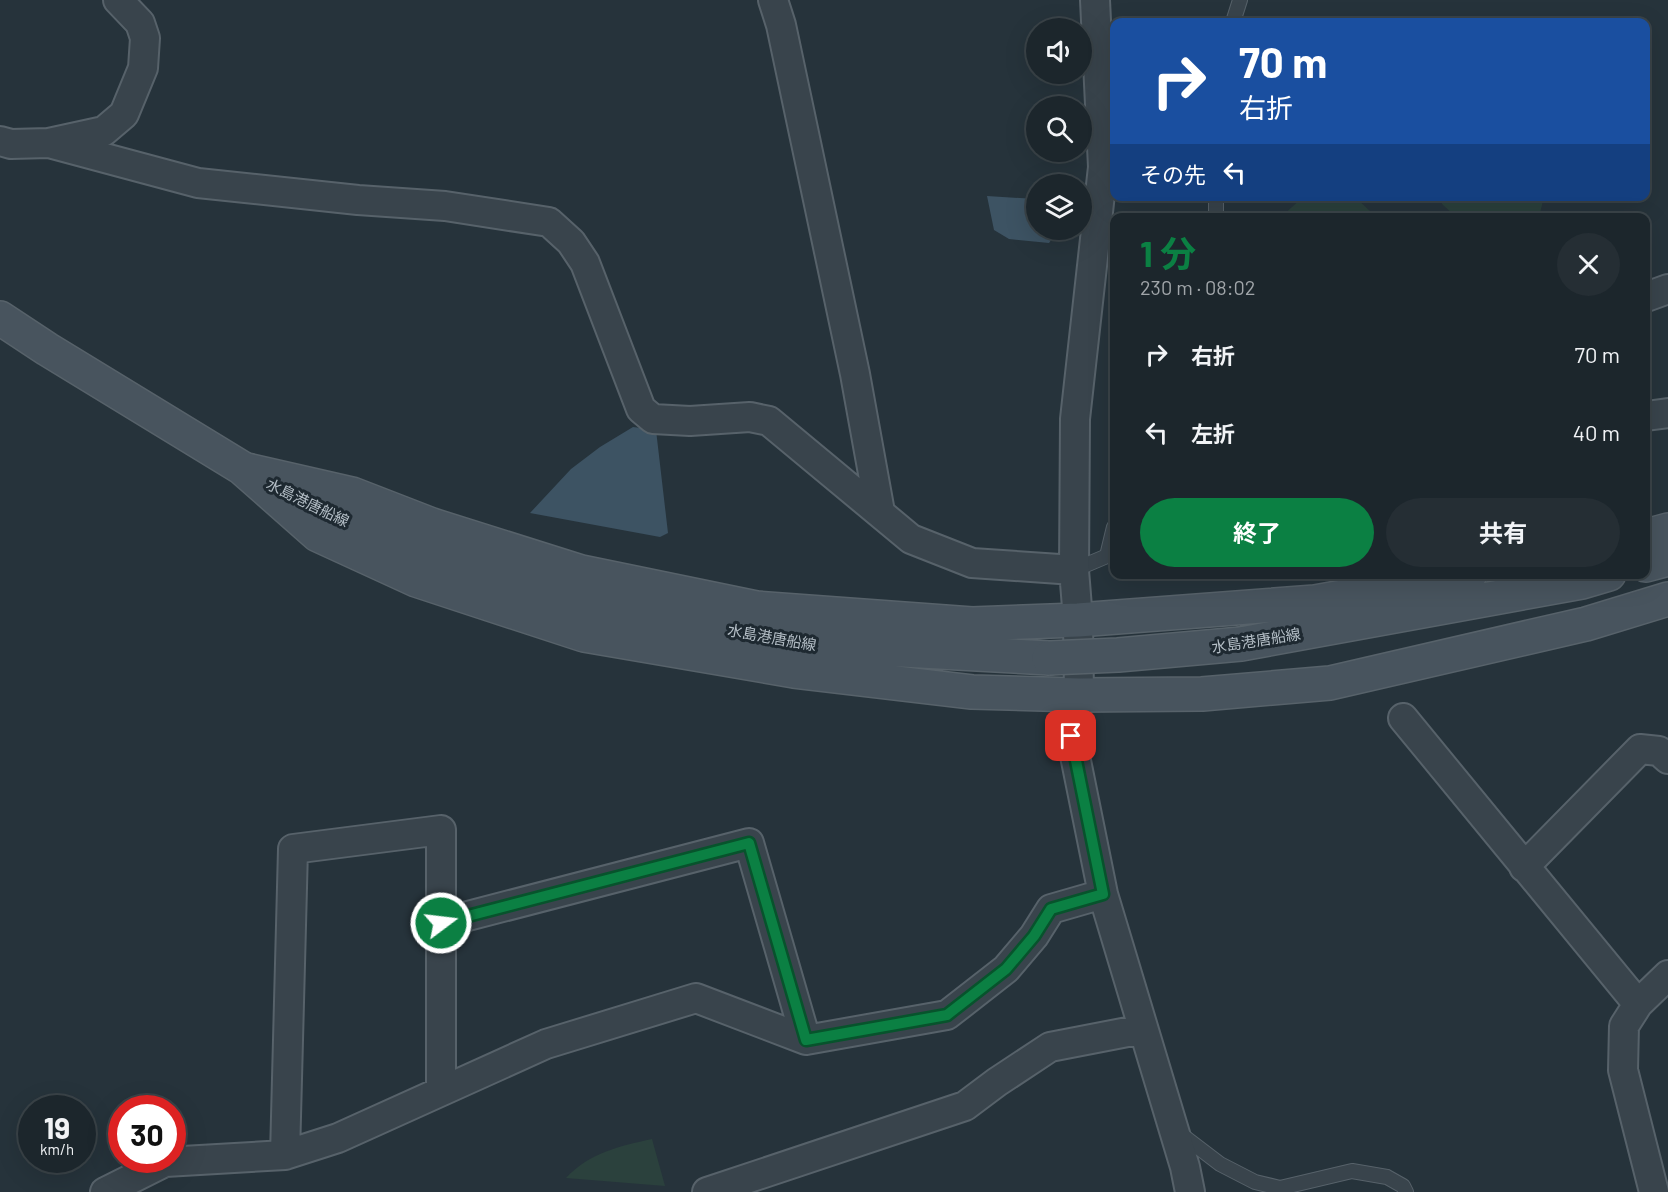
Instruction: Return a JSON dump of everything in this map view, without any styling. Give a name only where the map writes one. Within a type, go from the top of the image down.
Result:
[{"type":"main road","name":"水島港唐船線","points":[[0,318],[242,468],[335,517],[430,555],[586,603],[810,645],[1049,658],[1118,655],[1241,644],[1587,579]]},
{"type":"main road","points":[[242,468],[352,494],[432,525],[581,572],[756,608],[972,624],[1078,620],[1315,603],[1443,579]]},
{"type":"main road","points":[[242,468],[318,535],[416,580],[584,635],[794,671],[972,692],[1079,695],[1202,694],[1330,683],[1586,624],[1668,599]]},
{"type":"main road","points":[[1650,535],[1668,530]]},
{"type":"main road","points":[[1650,564],[1668,559]]},
{"type":"street","points":[[0,141],[11,144],[49,143],[104,131],[124,114],[143,68],[145,38],[140,23],[118,0]]},
{"type":"street","points":[[773,0],[781,25],[852,362],[879,512]]},
{"type":"street","points":[[1095,0],[1103,167],[1075,419],[1074,570],[1078,620],[1079,695],[1071,736],[1103,894],[1185,1167],[1190,1192]]},
{"type":"street","points":[[49,143],[198,183],[358,200],[445,206],[549,222],[571,242],[585,263],[641,409],[653,419],[690,421],[750,417],[769,422],[911,539],[972,563],[1074,570]]},
{"type":"street","points":[[1650,296],[1668,289]]},
{"type":"street","points":[[1650,415],[1668,413]]},
{"type":"street","points":[[1403,718],[1638,1004]]},
{"type":"street","points":[[1524,867],[1640,749],[1659,751],[1668,759]]},
{"type":"street","points":[[285,1155],[293,849],[441,830],[441,1091]]},
{"type":"street","points":[[441,923],[749,843],[806,1040]]},
{"type":"street","points":[[105,1192],[165,1162],[285,1155],[338,1138],[546,1044],[696,998],[806,1040],[947,1015],[1006,969],[1034,936],[1051,909],[1103,894]]},
{"type":"street","points":[[1654,1192],[1623,1070],[1624,1026],[1638,1004],[1668,975]]},
{"type":"street","points":[[707,1192],[965,1106],[1050,1047],[1143,1029]]},
{"type":"lane","points":[[1234,18],[1240,0]]},
{"type":"lane","points":[[1074,570],[1107,556],[1110,544]]},
{"type":"lane","points":[[1173,1128],[1220,1164],[1255,1182],[1280,1188],[1352,1171],[1387,1177],[1403,1186],[1406,1192]]},
{"type":"green space","points":[[1299,201],[1359,201],[1374,213],[1285,213]]},
{"type":"green space","points":[[1442,201],[1543,201],[1540,213],[1452,213],[1442,204]]},
{"type":"green space","points":[[652,1139],[665,1186],[566,1178],[585,1162],[606,1152]]},
{"type":"water","points":[[987,196],[1026,198],[1026,240],[1051,240],[1049,243],[1009,239],[994,230]]},
{"type":"water","points":[[633,427],[656,430],[668,533],[660,537],[530,513],[571,469],[600,447]]},
{"type":"route","points":[[441,923],[749,843],[806,1040],[947,1015],[1006,969],[1034,936],[1051,909],[1103,894],[1071,736]]}]
